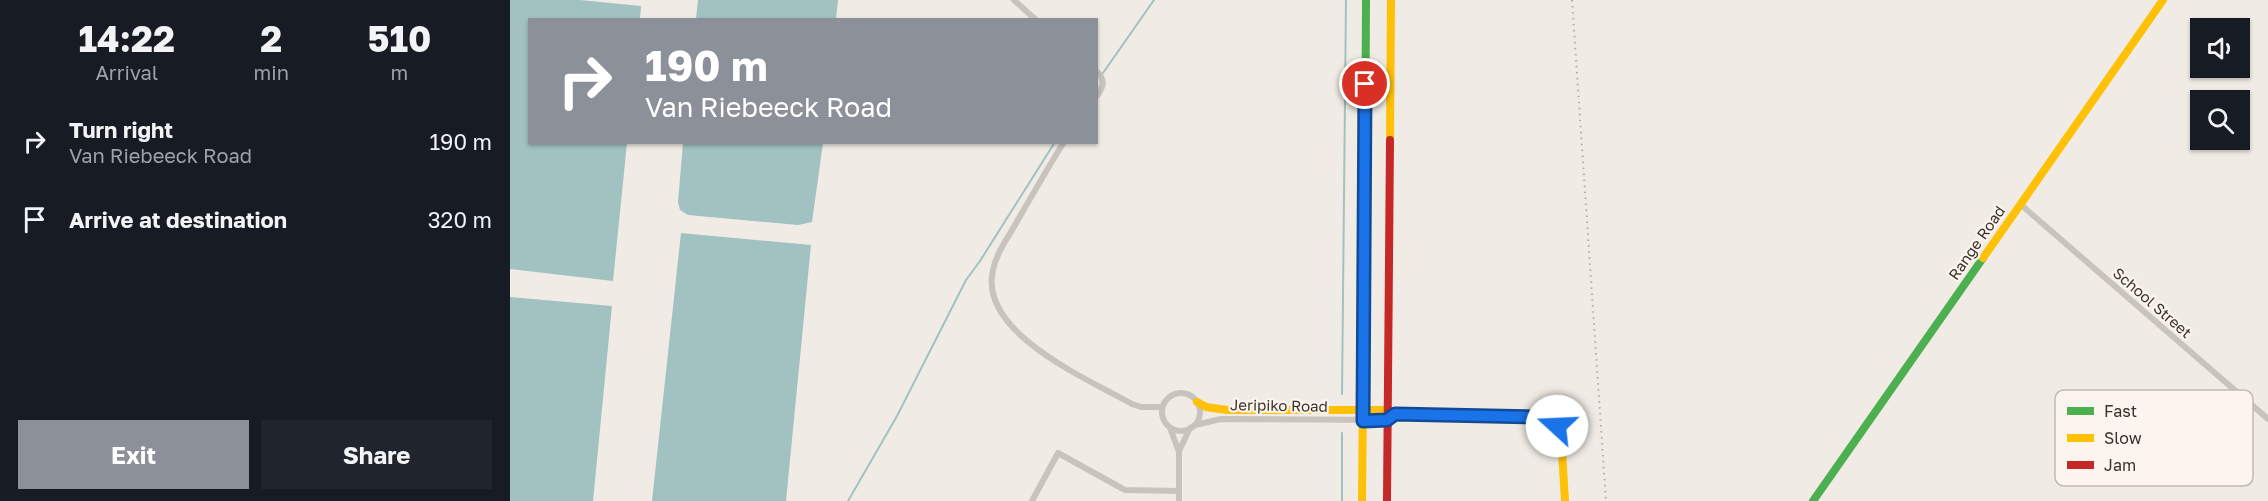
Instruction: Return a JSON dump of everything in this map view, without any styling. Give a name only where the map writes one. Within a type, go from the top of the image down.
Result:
[{"type":"street","points":[[1014,0],[1034,18]]},
{"type":"street","points":[[1362,501],[1366,0]]},
{"type":"street","points":[[1387,501],[1387,420],[1391,412],[1391,0]]},
{"type":"street","name":"Range Road","points":[[1813,501],[2163,0]]},
{"type":"street","points":[[1098,73],[1104,81],[1098,94]]},
{"type":"street","points":[[1063,144],[1003,246],[992,271],[991,285],[995,299],[1009,324],[1034,347],[1132,404],[1141,407],[1162,407]]},
{"type":"street","name":"School Street","points":[[2020,204],[2235,390]]},
{"type":"street","points":[[1179,452],[1199,414],[1197,402],[1188,395],[1179,393],[1167,399],[1162,407],[1163,419],[1170,428],[1179,452],[1179,501]]},
{"type":"street","name":"Jeripiko Road","points":[[1197,402],[1206,407],[1227,410],[1363,410],[1536,417],[1550,420],[1561,434],[1565,501]]},
{"type":"street","name":"School Street","points":[[2253,406],[2268,419]]},
{"type":"street","name":"Jeripiko Road","points":[[1192,426],[1221,419],[1387,420]]},
{"type":"street","points":[[1170,428],[1180,431],[1192,426]]},
{"type":"street","points":[[1032,501],[1058,453],[1125,490],[1179,491]]},
{"type":"water","points":[[510,0],[580,0],[641,6],[640,18],[528,18],[528,144],[627,144],[613,281],[510,269]]},
{"type":"water","points":[[698,0],[838,0],[836,18],[696,18]]},
{"type":"water","points":[[683,144],[823,144],[812,222],[798,225],[688,215],[680,210],[678,202]]},
{"type":"water","points":[[681,233],[811,245],[786,501],[652,501]]},
{"type":"water","points":[[510,297],[612,306],[593,501],[510,501]]},
{"type":"waterway","points":[[1103,73],[1154,0]]},
{"type":"waterway","points":[[1342,394],[1346,0]]},
{"type":"waterway","points":[[848,501],[897,416],[966,280],[1054,144]]},
{"type":"waterway","points":[[1342,433],[1342,501]]},
{"type":"railway","points":[[1572,0],[1606,501]]},
{"type":"traffic: fast","points":[[1365,182],[1366,0]]},
{"type":"traffic: fast","points":[[1813,501],[1983,258]]},
{"type":"traffic: slow","points":[[1390,140],[1391,0]]},
{"type":"traffic: slow","points":[[1983,258],[2163,0]]},
{"type":"traffic: slow","points":[[1362,501],[1365,182]]},
{"type":"traffic: slow","points":[[1197,402],[1206,407],[1227,410],[1388,410],[1399,415],[1541,417],[1554,423],[1561,434],[1565,501]]},
{"type":"traffic: jam","points":[[1387,501],[1390,140]]},
{"type":"route","points":[[1365,84],[1363,421],[1387,420],[1395,414],[1435,414],[1541,417],[1557,426]]}]
